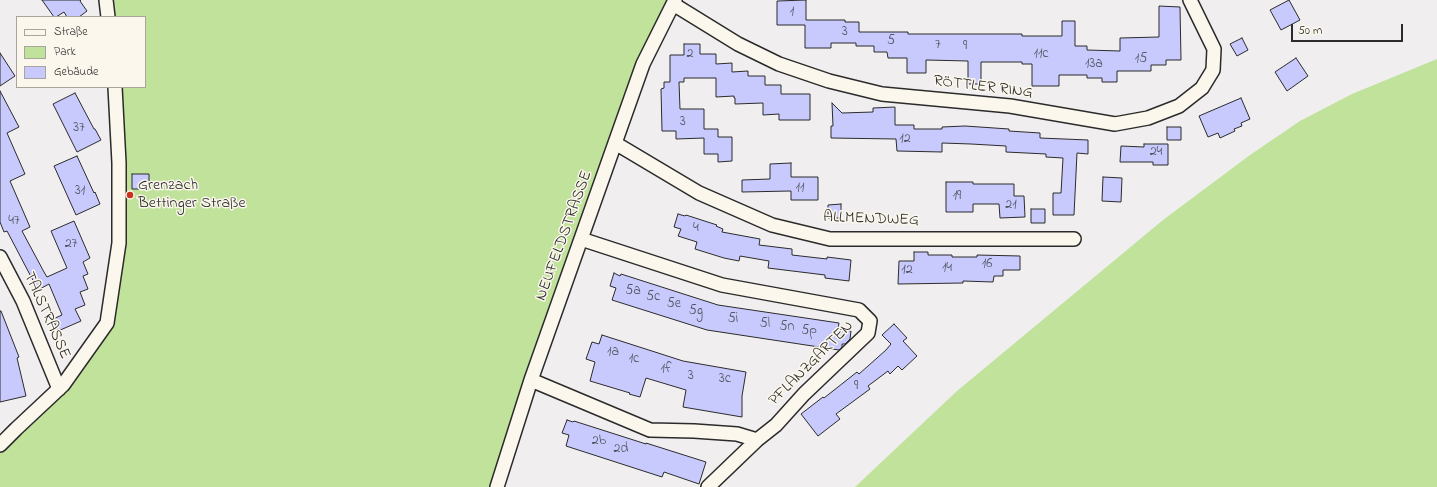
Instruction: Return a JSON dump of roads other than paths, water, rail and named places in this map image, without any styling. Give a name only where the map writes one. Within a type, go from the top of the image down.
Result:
[{"type":"street","points":[[106,0],[108,16]]},
{"type":"street","name":"RÖTTLER RING","points":[[674,2],[738,44],[779,64],[829,81],[882,94],[1010,106],[1115,124],[1148,118],[1179,106],[1202,88],[1213,70],[1214,49],[1190,0]]},
{"type":"street","name":"NEUFELDSTRASSE","points":[[497,487],[532,380],[642,64],[674,2]]},
{"type":"street","points":[[0,446],[16,428],[59,389],[107,323],[119,243],[119,163],[115,88]]},
{"type":"street","name":"ALLMENDWEG","points":[[615,143],[699,193],[772,225],[830,239],[1074,239]]},
{"type":"street","name":"PFLANZGARTEN","points":[[581,239],[722,285],[859,310],[870,321],[868,333],[804,394],[776,424],[757,440]]},
{"type":"street","name":"TALSTRASSE","points":[[0,257],[23,301],[59,389]]},
{"type":"street","points":[[532,380],[650,430],[737,434],[757,440],[708,487]]},
{"type":"place","name":"Grenzach Bettinger Straße","points":[[130,195]]}]
